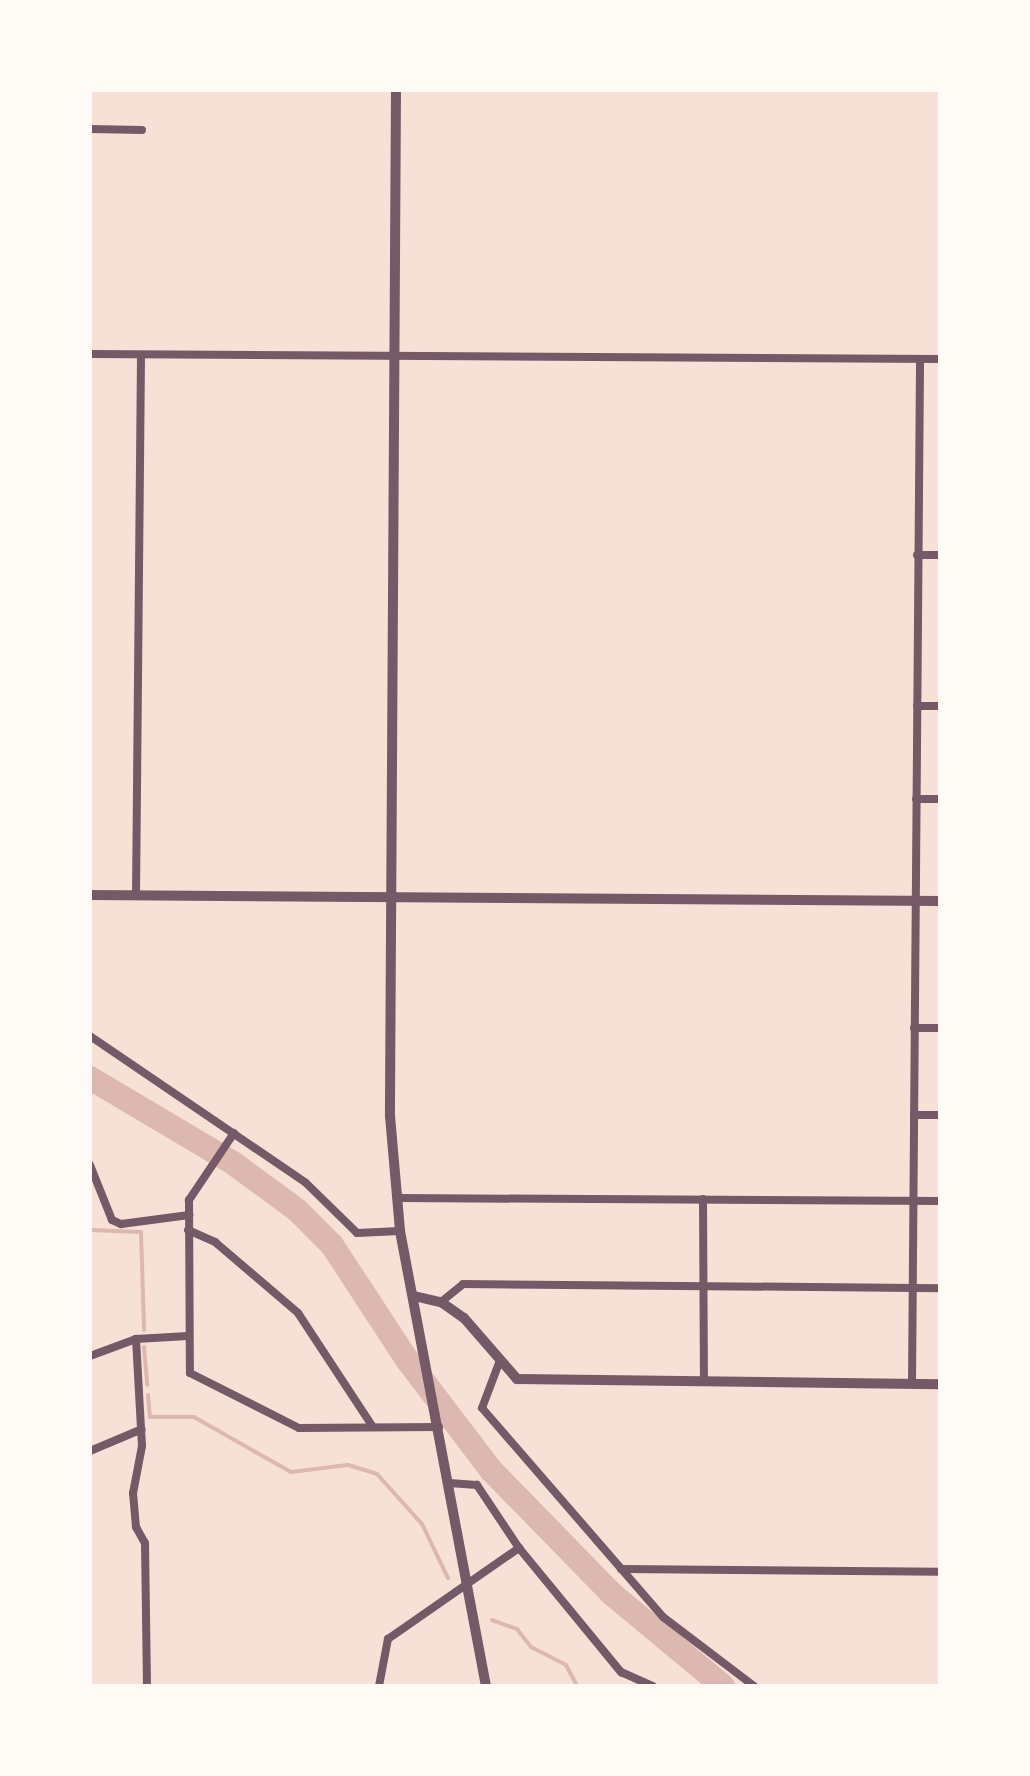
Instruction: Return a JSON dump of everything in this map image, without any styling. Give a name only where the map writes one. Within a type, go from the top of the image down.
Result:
[{"type":"street","points":[[396,90],[390,1116],[400,1231],[486,1686]]},
{"type":"street","points":[[90,129],[142,130]]},
{"type":"street","points":[[90,354],[940,359]]},
{"type":"street","points":[[136,896],[141,355]]},
{"type":"street","points":[[912,1384],[920,359]]},
{"type":"street","points":[[917,555],[940,555]]},
{"type":"street","points":[[917,706],[940,706]]},
{"type":"street","points":[[916,799],[940,799]]},
{"type":"street","points":[[90,895],[940,901]]},
{"type":"street","points":[[914,1028],[940,1028]]},
{"type":"street","points":[[90,1036],[232,1136],[306,1183],[357,1233],[400,1231]]},
{"type":"street","points":[[914,1115],[940,1115]]},
{"type":"street","points":[[232,1136],[189,1200],[190,1373],[299,1428],[439,1427]]},
{"type":"street","points":[[90,1165],[112,1220],[121,1224],[189,1215]]},
{"type":"street","points":[[397,1198],[940,1201]]},
{"type":"street","points":[[703,1199],[704,1381]]},
{"type":"street","points":[[188,1230],[215,1242],[298,1313],[373,1427]]},
{"type":"street","points":[[441,1302],[463,1284],[940,1288]]},
{"type":"street","points":[[414,1296],[441,1302],[464,1318],[499,1363],[517,1379],[534,1382],[940,1384]]},
{"type":"street","points":[[90,1356],[136,1339],[188,1336]]},
{"type":"street","points":[[136,1339],[142,1429],[133,1493],[136,1527],[145,1543],[147,1686]]},
{"type":"street","points":[[499,1363],[482,1408],[663,1617],[754,1686]]},
{"type":"street","points":[[90,1451],[142,1429]]},
{"type":"street","points":[[449,1483],[477,1485],[519,1548],[621,1672],[653,1686]]},
{"type":"street","points":[[379,1686],[388,1639],[467,1588],[519,1548]]},
{"type":"street","points":[[621,1569],[940,1572]]},
{"type":"waterway","points":[[90,1078],[233,1163],[297,1210],[332,1245],[408,1361],[491,1470],[612,1594],[723,1686]]},
{"type":"waterway","points":[[90,1230],[141,1232],[144,1330]]},
{"type":"waterway","points":[[144,1347],[147,1385]]},
{"type":"waterway","points":[[148,1395],[150,1417],[194,1417],[291,1472],[348,1465],[377,1474],[422,1524],[448,1578]]},
{"type":"waterway","points":[[492,1620],[517,1629],[531,1647],[566,1665],[577,1686]]}]
